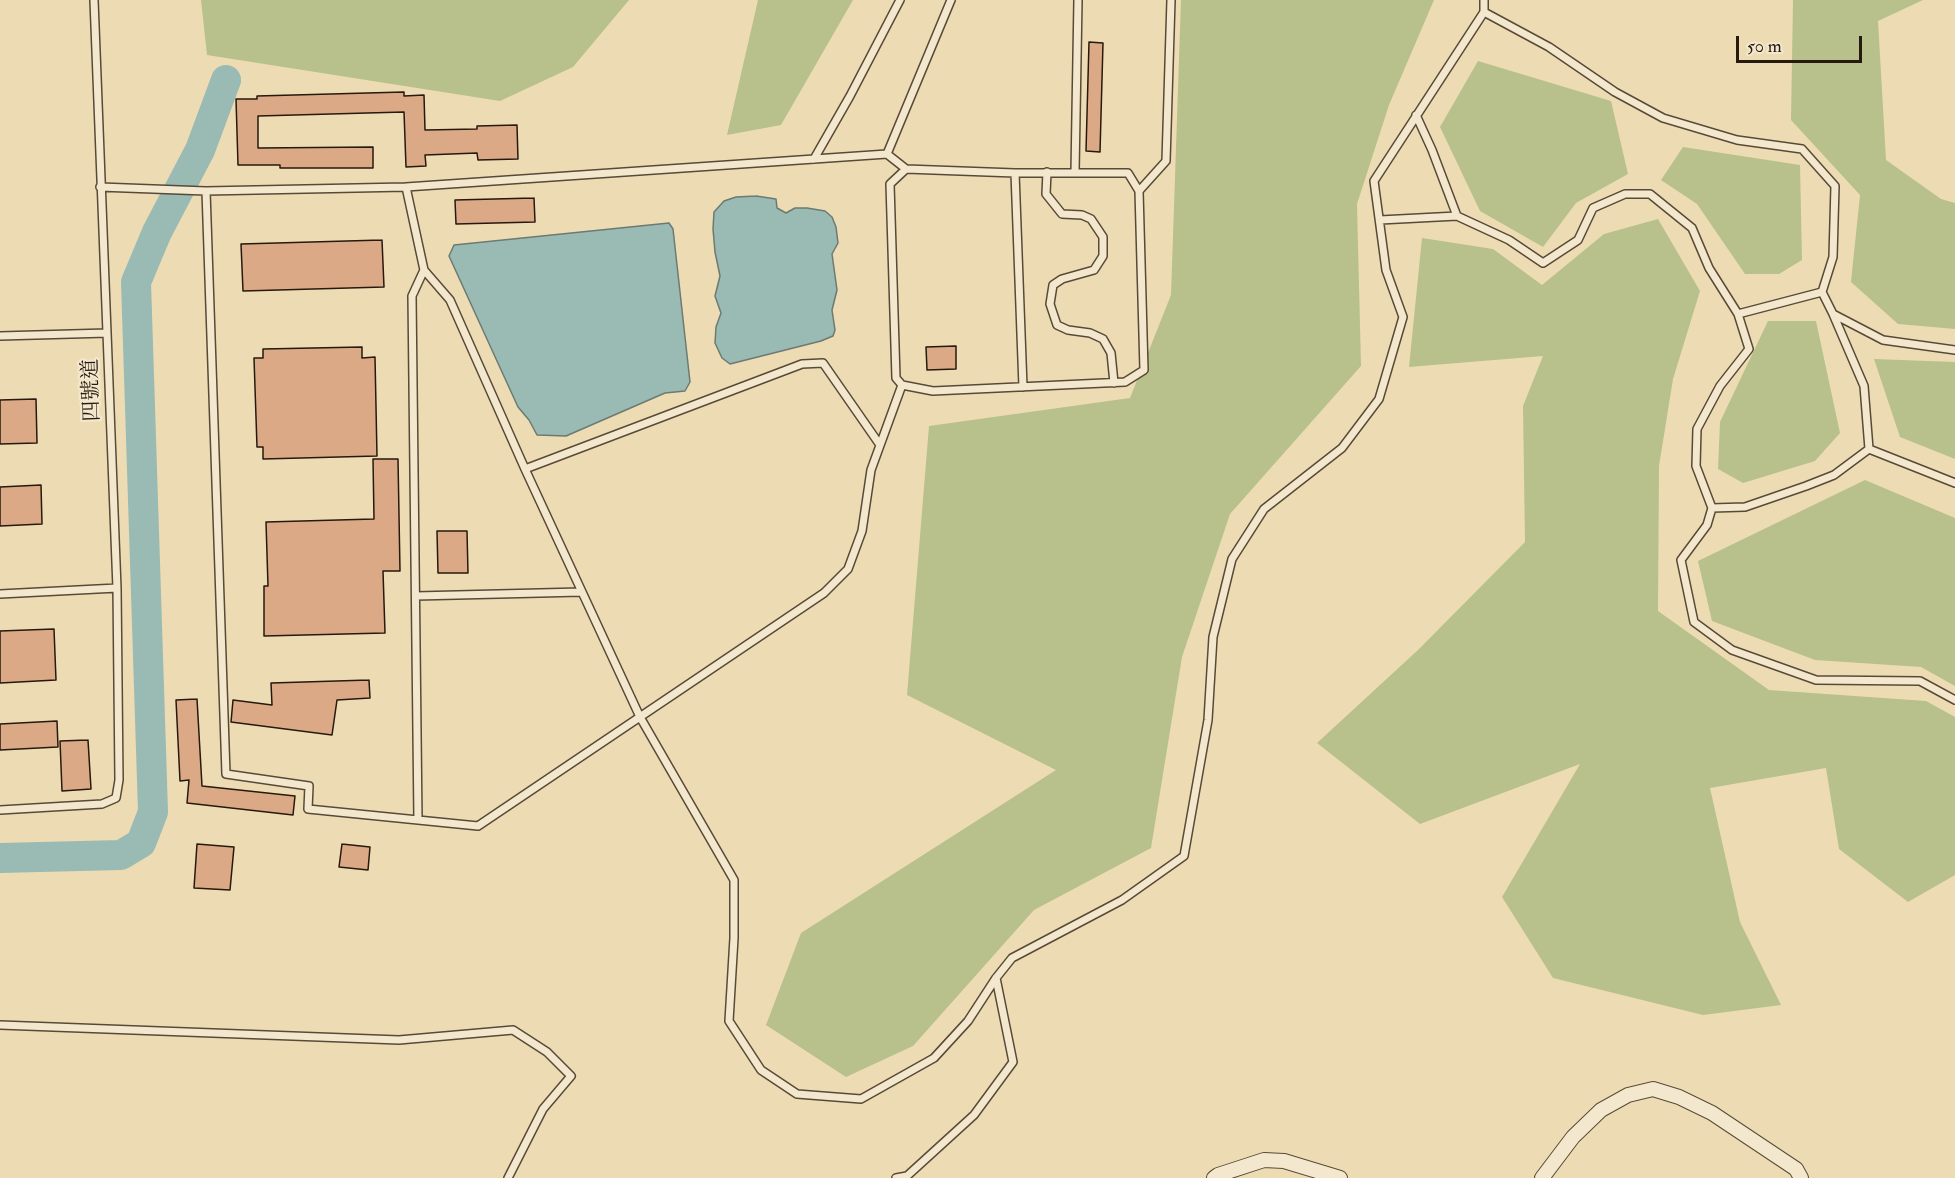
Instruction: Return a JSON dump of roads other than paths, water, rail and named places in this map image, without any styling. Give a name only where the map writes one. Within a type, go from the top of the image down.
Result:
[{"type":"street","points":[[1542,1178],[1573,1137],[1601,1110],[1628,1095],[1653,1089],[1679,1097],[1712,1113],[1796,1169],[1801,1178]]},
{"type":"street","points":[[1215,1178],[1264,1160],[1284,1161],[1340,1178]]},
{"type":"lane","name":"四號道","points":[[0,810],[102,804],[116,798],[120,780],[117,588],[94,0]]},
{"type":"lane","points":[[814,159],[900,0]]},
{"type":"lane","points":[[887,154],[951,0]]},
{"type":"lane","points":[[1075,172],[1078,0]]},
{"type":"lane","points":[[1139,191],[1166,161],[1171,0]]},
{"type":"lane","points":[[406,187],[424,270],[450,300],[581,592],[640,717],[734,880],[734,938],[729,1021],[761,1070],[797,1094],[861,1099],[934,1058],[968,1021],[1012,958],[1122,900],[1184,856],[1208,720],[1213,637],[1232,559],[1264,508],[1342,448],[1379,399],[1403,316],[1386,270],[1374,181],[1484,12],[1484,0]]},
{"type":"lane","points":[[1484,12],[1549,47],[1615,92],[1663,117],[1737,140],[1802,148],[1835,186],[1833,257],[1822,292],[1864,386],[1869,449]]},
{"type":"lane","points":[[1416,115],[1457,216]]},
{"type":"lane","points":[[100,187],[206,191],[406,187],[887,154],[906,169],[1128,172],[1139,191],[1144,370],[1125,382],[1114,383],[933,391],[902,385],[896,378],[890,184],[906,169]]},
{"type":"lane","points":[[1015,172],[1023,387]]},
{"type":"lane","points":[[1047,172],[1046,194],[1062,214],[1082,215],[1091,219],[1103,237],[1103,256],[1094,270],[1062,279],[1053,285],[1050,304],[1057,325],[1068,330],[1090,333],[1103,339],[1111,353],[1114,383]]},
{"type":"lane","points":[[206,191],[226,774],[309,786],[308,809],[478,826],[824,593],[848,569],[862,531],[871,470],[902,385]]},
{"type":"lane","points":[[1380,220],[1457,216],[1509,240],[1543,263],[1578,240],[1593,208],[1624,194],[1650,194],[1670,208],[1692,228],[1709,268],[1738,314],[1749,349],[1720,386],[1697,429],[1696,465],[1712,508],[1707,525],[1681,560],[1694,622],[1732,650],[1816,680],[1920,681],[1955,700]]},
{"type":"lane","points":[[418,820],[412,296],[424,270]]},
{"type":"lane","points":[[1738,314],[1822,292]]},
{"type":"lane","points":[[1833,314],[1883,340],[1955,350]]},
{"type":"lane","points":[[0,336],[107,333]]},
{"type":"lane","points":[[525,469],[802,364],[823,363],[880,445]]},
{"type":"lane","points":[[1712,508],[1746,507],[1806,486],[1834,475],[1869,449]]},
{"type":"lane","points":[[1869,449],[1955,483]]},
{"type":"lane","points":[[0,594],[117,588]]},
{"type":"lane","points":[[416,596],[581,592]]},
{"type":"lane","points":[[896,1178],[908,1176],[974,1115],[1013,1062],[996,978]]},
{"type":"lane","points":[[0,1025],[399,1040],[513,1030],[547,1053],[571,1076],[543,1109],[508,1178]]},
{"type":"water","points":[[756,196],[776,199],[777,208],[786,213],[795,208],[807,208],[825,211],[832,217],[838,243],[832,254],[837,290],[832,310],[835,330],[833,336],[821,341],[730,364],[722,358],[715,343],[716,327],[721,313],[715,296],[720,276],[715,252],[714,212],[724,201],[736,197]]},
{"type":"water","points":[[669,223],[673,229],[690,382],[685,391],[665,393],[566,436],[537,435],[529,420],[518,407],[449,256],[454,245]]},
{"type":"waterway","points":[[0,858],[121,855],[141,843],[153,812],[136,282],[157,232],[200,150],[226,80]]}]
